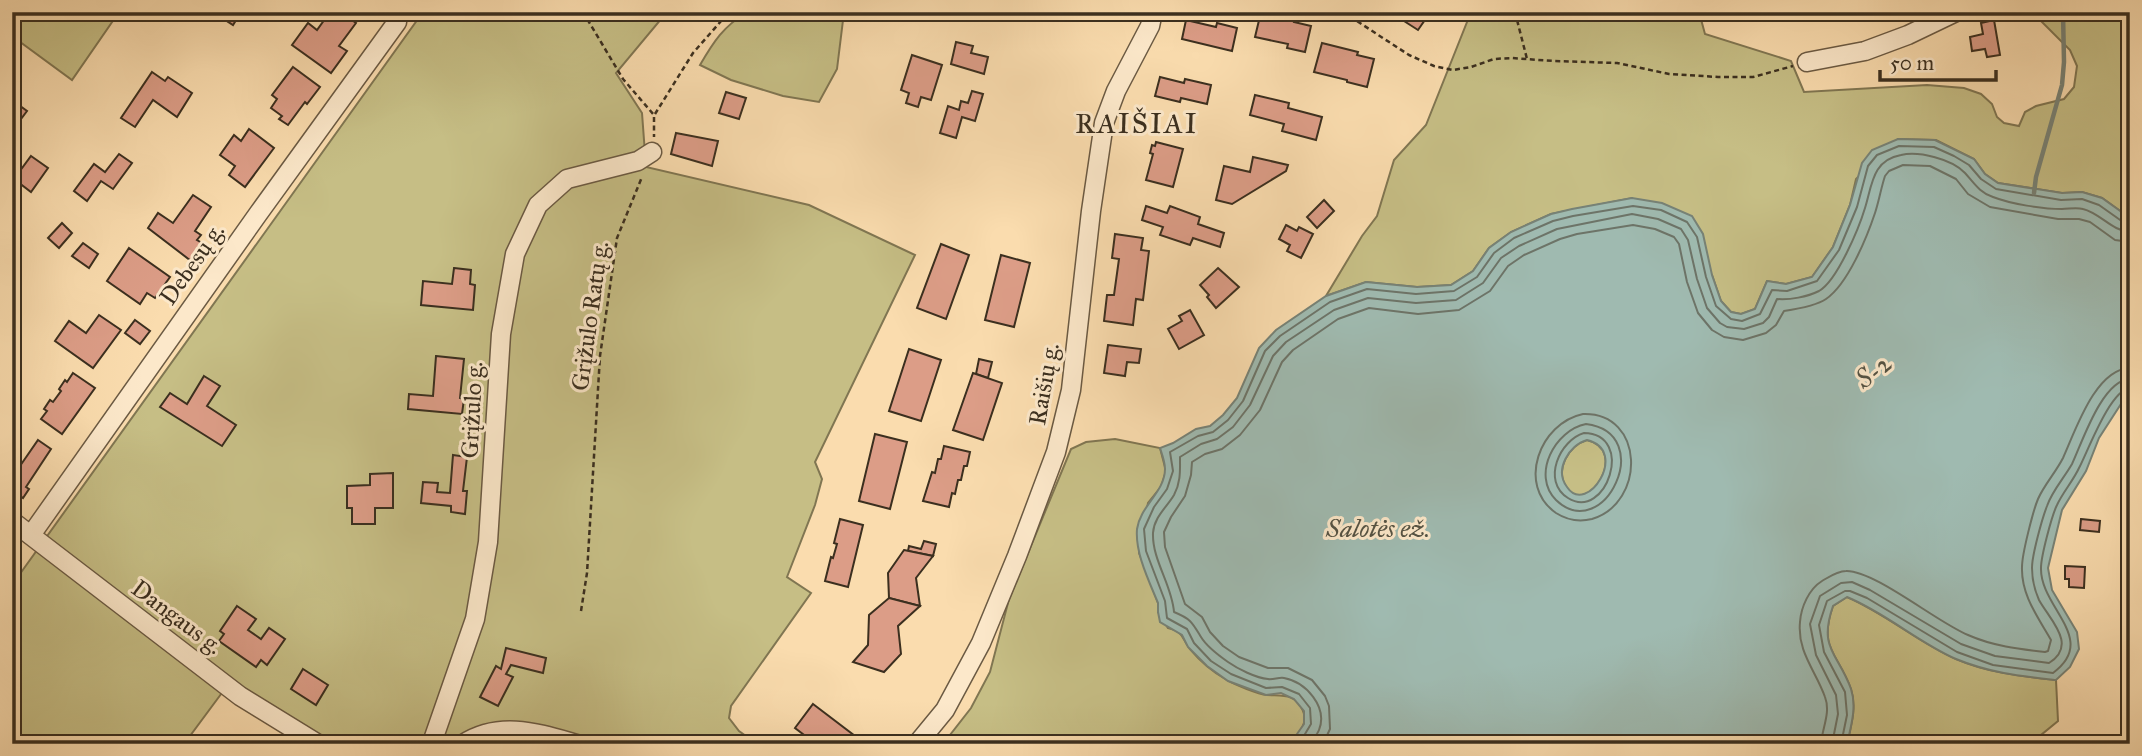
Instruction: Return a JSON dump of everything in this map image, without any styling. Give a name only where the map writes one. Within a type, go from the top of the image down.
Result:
[{"type":"street","name":"Raišių g.","points":[[918,744],[945,710],[981,643],[1056,452],[1071,390],[1091,211],[1104,123],[1116,91],[1150,26],[1153,12]]},
{"type":"street","points":[[1807,62],[1865,51],[1908,35],[1956,12]]},
{"type":"street","name":"Debesų g.","points":[[31,535],[397,22]]},
{"type":"street","name":"Grįžulo g.","points":[[436,744],[434,737],[475,619],[488,542],[501,334],[515,254],[538,205],[568,179],[638,161],[652,152]]},
{"type":"street","name":"Dangaus g.","points":[[12,521],[240,696],[318,744]]},
{"type":"street","points":[[463,744],[477,735],[508,730],[532,731],[577,744]]},
{"type":"path","points":[[583,12],[623,79],[654,115],[693,53],[729,12]]},
{"type":"path","points":[[1343,12],[1409,55],[1433,66],[1452,70],[1494,59],[1527,59],[1617,63],[1669,74],[1753,77],[1807,62]]},
{"type":"path","points":[[1515,12],[1527,59]]},
{"type":"path","name":"Grįžulo Ratų g.","points":[[581,611],[587,573],[597,373],[617,238],[652,152],[654,115]]},
{"type":"shaded area","points":[[12,12],[119,12],[72,80],[12,36]]},
{"type":"shaded area","points":[[423,12],[667,12],[616,73],[642,113],[646,167],[809,205],[915,255],[815,462],[822,479],[815,505],[787,577],[811,593],[731,706],[729,718],[739,731],[757,744],[318,744],[227,686],[184,744],[12,744],[12,585]]},
{"type":"shaded area","points":[[747,12],[844,12],[837,69],[819,102],[783,96],[731,80],[700,65],[720,35]]},
{"type":"shaded area","points":[[1467,12],[1699,12],[1705,34],[1791,61],[1804,92],[1927,85],[1964,88],[1981,94],[1992,104],[1997,117],[2004,123],[2019,126],[2025,112],[2036,106],[2064,99],[2074,87],[2077,66],[2070,50],[2040,20],[2039,12],[2130,12],[2130,218],[2102,198],[2082,192],[2062,193],[1998,183],[1985,174],[1974,159],[1936,140],[1898,139],[1856,179],[1850,205],[1833,247],[1812,277],[1786,284],[1767,281],[1755,309],[1741,314],[1731,312],[1721,301],[1712,275],[1632,198],[1551,214],[1511,232],[1489,248],[1473,271],[1451,285],[1417,287],[1366,282],[1326,296],[1377,216],[1394,160],[1426,125],[1469,17]]},
{"type":"shaded area","points":[[1115,439],[1160,448],[1166,471],[1161,487],[1148,503],[1139,553],[1158,603],[1158,612],[1168,628],[1180,634],[1198,658],[1222,677],[1252,691],[1297,701],[1305,720],[1290,744],[943,744],[971,708],[990,672],[1009,599],[1071,449],[1086,442]]},
{"type":"shaded area","points":[[1587,440],[1599,446],[1605,456],[1605,467],[1594,488],[1585,494],[1576,495],[1563,481],[1563,466],[1574,447]]},
{"type":"shaded area","points":[[1847,597],[1929,645],[1968,664],[1993,671],[2056,680],[2058,721],[2030,744],[1847,744],[1853,716],[1853,696],[1831,650],[1828,632],[1833,606]]},
{"type":"water","name":"Salotės ež.","points":[[1898,139],[1935,140],[1974,159],[1985,174],[1998,183],[2062,193],[2082,192],[2102,198],[2130,218],[2130,390],[2099,438],[2086,471],[2062,510],[2048,568],[2052,590],[2077,632],[2079,649],[2070,667],[2056,680],[1993,671],[1956,659],[1847,597],[1833,606],[1828,632],[1832,650],[1853,696],[1853,716],[1847,744],[1290,744],[1304,724],[1304,711],[1294,699],[1281,693],[1266,695],[1228,681],[1207,666],[1188,647],[1182,635],[1160,622],[1158,603],[1138,548],[1137,529],[1164,477],[1165,466],[1160,448],[1196,429],[1210,426],[1223,415],[1237,398],[1259,348],[1276,330],[1326,296],[1366,282],[1417,287],[1451,285],[1473,271],[1489,248],[1511,232],[1551,214],[1632,198],[1662,203],[1692,216],[1703,234],[1721,301],[1731,312],[1741,314],[1755,309],[1767,281],[1786,284],[1812,277],[1833,247],[1850,205],[1862,163],[1872,150]],"holes":[[[1587,440],[1599,446],[1605,456],[1601,478],[1585,494],[1575,494],[1563,480],[1565,459],[1574,447]]]},
{"type":"building","points":[[213,12],[241,12],[233,25]]},
{"type":"building","points":[[330,12],[341,12],[356,23],[339,46],[347,51],[331,73],[292,45],[308,23],[317,30]]},
{"type":"building","points":[[1261,12],[1295,18],[1294,22],[1311,26],[1305,52],[1287,48],[1288,44],[1255,37]]},
{"type":"building","points":[[1390,12],[1427,12],[1429,14],[1418,30]]},
{"type":"building","points":[[1751,12],[1779,12],[1779,20],[1751,20]]},
{"type":"building","points":[[1186,20],[1216,27],[1217,23],[1237,28],[1232,51],[1182,39]]},
{"type":"building","points":[[1994,20],[2000,55],[1987,57],[1985,49],[1972,51],[1970,37],[1983,34],[1981,23]]},
{"type":"building","points":[[956,42],[973,46],[971,53],[988,57],[984,74],[951,64]]},
{"type":"building","points":[[1322,43],[1374,59],[1367,87],[1314,72]]},
{"type":"building","points":[[912,55],[942,65],[931,100],[921,97],[918,107],[906,103],[909,93],[901,90]]},
{"type":"building","points":[[293,67],[320,87],[288,125],[279,119],[282,116],[271,108],[277,99],[272,95]]},
{"type":"building","points":[[152,72],[165,81],[168,77],[192,93],[177,117],[153,100],[135,127],[121,118]]},
{"type":"building","points":[[1160,77],[1184,83],[1185,79],[1211,85],[1207,104],[1181,98],[1180,102],[1155,96]]},
{"type":"building","points":[[972,91],[983,94],[975,121],[962,117],[956,138],[940,133],[948,106],[959,110],[961,101],[968,103]]},
{"type":"building","points":[[726,92],[746,98],[739,119],[719,113]]},
{"type":"building","points":[[1255,95],[1289,103],[1288,108],[1322,117],[1316,140],[1282,131],[1284,124],[1250,115]]},
{"type":"building","points":[[12,100],[27,111],[12,131]]},
{"type":"building","points":[[249,129],[274,148],[245,187],[229,175],[235,166],[220,155],[234,135],[241,141]]},
{"type":"building","points":[[676,133],[718,141],[712,166],[671,154]]},
{"type":"building","points":[[1156,142],[1183,149],[1173,187],[1146,180],[1153,154],[1150,153],[1152,145],[1155,146]]},
{"type":"building","points":[[119,154],[132,163],[113,189],[101,181],[87,201],[74,191],[94,164],[105,172]]},
{"type":"building","points":[[31,156],[48,168],[31,192],[14,179]]},
{"type":"building","points":[[1253,157],[1288,165],[1286,171],[1232,204],[1216,200],[1224,166],[1250,172]]},
{"type":"building","points":[[193,195],[211,207],[195,231],[201,235],[197,240],[207,246],[195,264],[148,228],[158,213],[173,223]]},
{"type":"building","points":[[1324,200],[1334,211],[1317,228],[1307,217]]},
{"type":"building","points":[[1146,206],[1167,213],[1170,206],[1200,217],[1198,224],[1224,233],[1220,247],[1193,238],[1190,245],[1160,235],[1163,227],[1142,220]]},
{"type":"building","points":[[62,223],[72,233],[59,248],[48,238]]},
{"type":"building","points":[[1286,225],[1297,231],[1299,227],[1313,234],[1301,258],[1287,251],[1290,245],[1279,239]]},
{"type":"building","points":[[1115,234],[1143,238],[1141,250],[1149,251],[1143,300],[1136,299],[1133,325],[1104,321],[1107,295],[1114,295],[1119,259],[1112,258]]},
{"type":"building","points":[[83,243],[98,254],[89,268],[72,256]]},
{"type":"building","points":[[941,244],[969,255],[946,319],[917,308]]},
{"type":"building","points":[[129,248],[170,277],[155,298],[147,293],[140,304],[107,281]]},
{"type":"building","points":[[1001,255],[1030,263],[1014,327],[985,320]]},
{"type":"building","points":[[454,268],[471,270],[470,284],[475,285],[473,310],[421,305],[423,281],[452,284]]},
{"type":"building","points":[[1218,268],[1239,287],[1216,308],[1200,285]]},
{"type":"building","points":[[1190,310],[1204,335],[1179,349],[1168,329],[1182,321],[1179,316]]},
{"type":"building","points":[[99,315],[121,330],[93,368],[55,341],[69,321],[86,333]]},
{"type":"building","points":[[135,320],[150,331],[140,344],[125,333]]},
{"type":"building","points":[[1108,345],[1141,349],[1139,363],[1127,362],[1125,376],[1104,373]]},
{"type":"building","points":[[909,349],[941,360],[921,421],[889,411]]},
{"type":"building","points":[[436,356],[464,359],[460,398],[464,399],[462,414],[408,409],[409,394],[433,396]]},
{"type":"building","points":[[979,359],[992,362],[988,378],[976,374]]},
{"type":"building","points":[[73,373],[95,388],[62,434],[41,419],[50,400],[53,402],[65,380],[67,382]]},
{"type":"building","points":[[973,373],[1002,383],[983,440],[953,430]]},
{"type":"building","points":[[204,376],[220,386],[207,406],[236,425],[222,446],[160,407],[170,393],[187,404]]},
{"type":"building","points":[[875,434],[907,442],[890,509],[859,501]]},
{"type":"building","points":[[38,440],[51,449],[26,487],[29,489],[23,498],[12,490],[12,461],[20,466]]},
{"type":"building","points":[[944,446],[970,452],[955,494],[952,493],[949,507],[923,501]]},
{"type":"building","points":[[453,455],[467,457],[463,491],[467,491],[465,514],[451,512],[451,506],[421,503],[423,482],[438,483],[437,492],[450,493]]},
{"type":"building","points":[[393,473],[393,508],[375,508],[375,524],[352,524],[352,508],[347,508],[347,486],[370,485],[370,474]]},
{"type":"building","points":[[840,519],[863,525],[848,587],[825,581],[837,544],[834,543]]},
{"type":"building","points":[[2081,519],[2100,521],[2099,532],[2080,530]]},
{"type":"building","points":[[924,541],[936,544],[933,556],[908,551],[909,546],[921,549]]},
{"type":"building","points":[[904,550],[933,556],[916,578],[920,606],[889,598],[888,573]]},
{"type":"building","points":[[2065,566],[2085,567],[2084,588],[2069,587],[2069,579],[2065,579]]},
{"type":"building","points":[[889,598],[920,606],[898,626],[901,654],[884,672],[853,662],[868,645],[869,615]]},
{"type":"building","points":[[237,606],[256,619],[248,630],[261,639],[269,628],[285,639],[267,665],[261,660],[256,667],[219,641],[224,634],[220,631]]},
{"type":"building","points":[[506,648],[546,658],[543,673],[511,665],[506,674],[513,677],[498,706],[480,697],[496,666],[501,669]]},
{"type":"building","points":[[303,669],[328,685],[316,705],[291,689]]},
{"type":"building","points":[[813,704],[855,736],[849,744],[816,744],[795,728]]},
{"type":"waterway","name":"S-2","points":[[2034,193],[2062,85],[2063,12]]},
{"type":"district","name":"RAIŠIAI","points":[[1137,123]]}]
